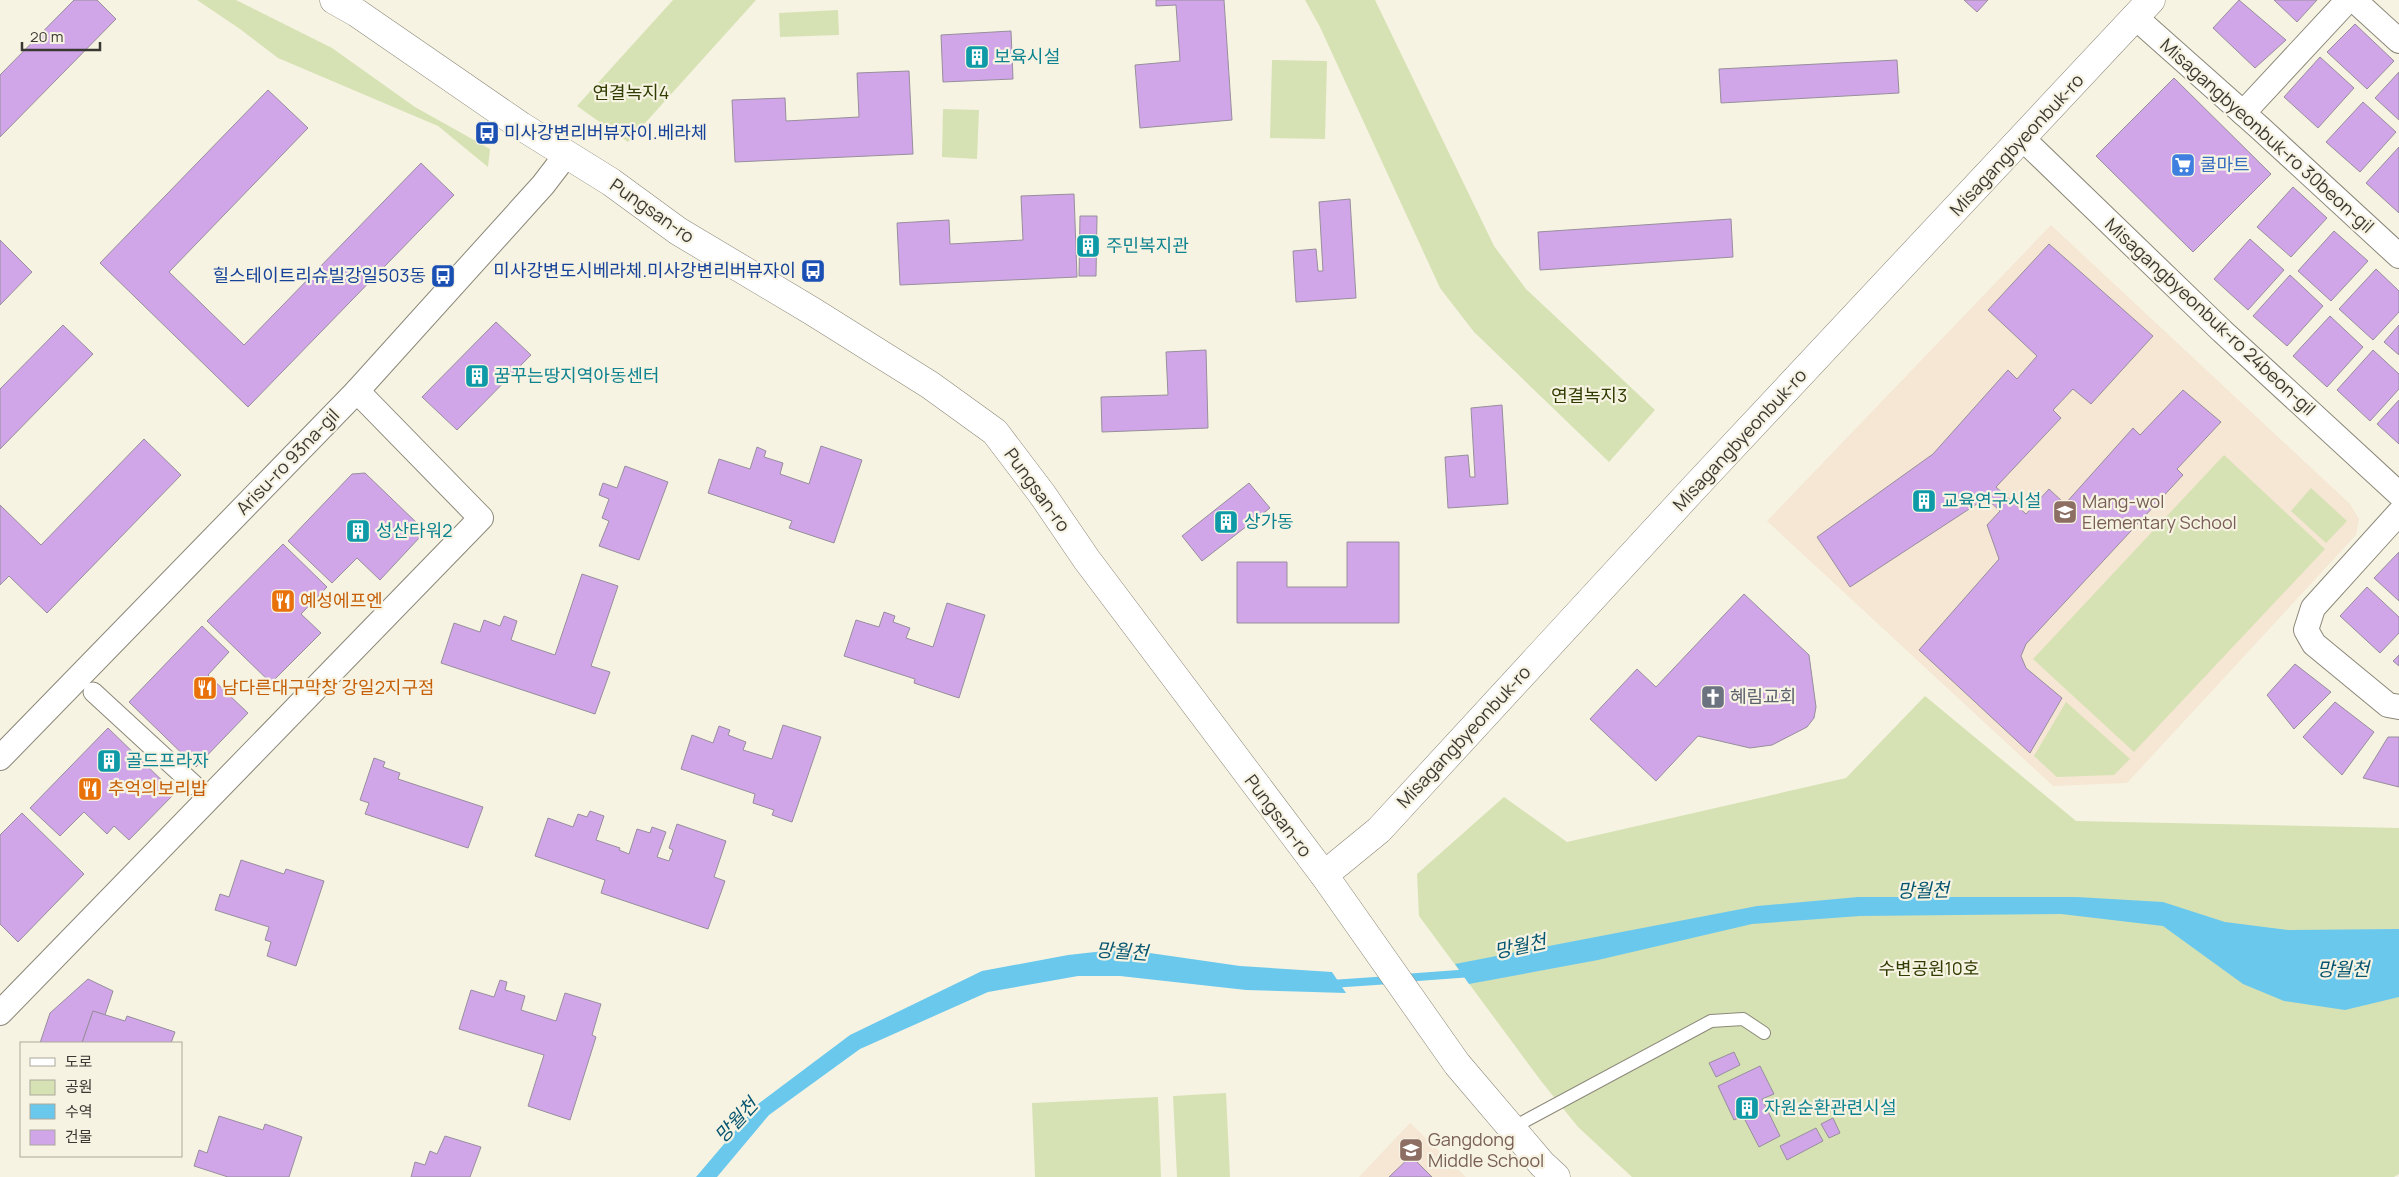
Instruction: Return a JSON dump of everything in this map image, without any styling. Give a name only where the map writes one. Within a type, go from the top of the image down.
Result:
[{"type":"street","name":"Pungsan-ro","points":[[334,0],[357,13],[566,155],[612,182],[678,231],[812,311],[930,385],[994,432],[1042,494],[1093,568],[1324,875],[1457,1064],[1556,1177]]},
{"type":"street","points":[[2243,113],[2348,0]]},
{"type":"street","points":[[2354,0],[2399,41]]},
{"type":"street","name":"Misagangbyeonbuk-ro 30beon-gil","points":[[2143,8],[2243,113],[2399,256]]},
{"type":"street","name":"Misagangbyeonbuk-ro","points":[[1324,875],[1379,830],[1693,489],[2143,8]]},
{"type":"street","name":"Misagangbyeonbuk-ro 24beon-gil","points":[[2022,138],[2222,332],[2399,494]]},
{"type":"street","name":"Arisu-ro 93na-gil","points":[[0,758],[357,392],[543,185],[566,155]]},
{"type":"street","points":[[0,1013],[481,518],[357,392]]},
{"type":"street","points":[[2399,513],[2313,608],[2306,630],[2314,644],[2388,705],[2399,706]]},
{"type":"street","points":[[93,692],[194,785]]},
{"type":"lane","points":[[1512,1128],[1711,1021],[1744,1019],[1764,1033]]},
{"type":"shaded area","name":"Mang-wol Elementary School","points":[[2051,225],[2350,504],[2359,519],[2356,535],[2127,783],[2053,786],[1767,521]]},
{"type":"shaded area","name":"Gangdong Middle School","points":[[1410,1123],[1466,1177],[1359,1177]]},
{"type":"green space","points":[[197,0],[236,0],[332,48],[415,107],[490,149],[488,167],[438,126],[278,58]]},
{"type":"green space","name":"연결녹지4","points":[[673,0],[756,0],[628,142],[577,106]]},
{"type":"green space","name":"연결녹지3","points":[[1305,0],[1375,0],[1494,246],[1526,289],[1655,410],[1609,462],[1474,332],[1440,288],[1320,27]]},
{"type":"green space","points":[[838,10],[839,35],[780,37],[779,13]]},
{"type":"green space","points":[[1272,60],[1327,61],[1325,139],[1270,138]]},
{"type":"green space","points":[[943,109],[979,110],[977,159],[942,157]]},
{"type":"green space","points":[[2224,455],[2325,549],[2134,752],[2033,659]]},
{"type":"green space","points":[[2311,488],[2347,521],[2326,543],[2291,511]]},
{"type":"green space","name":"수변공원10호","points":[[1925,696],[2076,821],[2399,828],[2399,1174],[2394,1177],[1632,1177],[1578,1127],[1541,1081],[1419,916],[1417,874],[1504,797],[1567,842],[1846,778]]},
{"type":"green space","points":[[2066,702],[2130,759],[2114,775],[2057,777],[2034,756]]},
{"type":"green space","points":[[1226,1093],[1230,1177],[1177,1177],[1173,1096]]},
{"type":"green space","points":[[1158,1097],[1161,1177],[1035,1177],[1032,1103]]},
{"type":"water","name":"망월천","points":[[1858,897],[2077,897],[2163,902],[2225,922],[2289,930],[2399,929],[2399,997],[2345,1010],[2284,1001],[2243,984],[2163,926],[2061,914],[1860,916],[1752,924],[1598,960],[1469,984],[1455,964],[1757,906]]},
{"type":"water","points":[[1122,949],[1240,966],[1332,972],[1346,993],[1246,990],[1120,976],[1078,976],[988,992],[860,1049],[769,1115],[717,1177],[696,1177],[758,1104],[850,1035],[982,971],[1068,955]]},
{"type":"building","points":[[74,0],[97,0],[116,19],[0,137],[0,75]]},
{"type":"building","points":[[1156,0],[1224,0],[1232,120],[1140,128],[1135,65],[1180,61],[1176,5],[1156,6]]},
{"type":"building","points":[[1964,0],[1988,0],[1977,12]]},
{"type":"building","points":[[2239,0],[2286,40],[2255,68],[2213,28]]},
{"type":"building","points":[[2274,0],[2317,0],[2297,22]]},
{"type":"building","points":[[2355,24],[2394,61],[2367,89],[2327,52]]},
{"type":"building","name":"보육시설","points":[[1011,31],[1013,79],[943,82],[941,35]]},
{"type":"building","points":[[2320,57],[2354,88],[2318,128],[2284,97]]},
{"type":"building","points":[[1897,60],[1899,93],[1721,103],[1719,69]]},
{"type":"building","points":[[909,71],[913,154],[735,162],[732,100],[785,98],[786,121],[859,117],[857,73]]},
{"type":"building","points":[[2399,72],[2399,120],[2375,98]]},
{"type":"building","name":"쿨마트","points":[[2174,78],[2271,174],[2193,252],[2096,156]]},
{"type":"building","points":[[268,90],[308,128],[169,272],[244,345],[421,163],[454,195],[248,407],[100,263]]},
{"type":"building","points":[[2363,102],[2396,132],[2360,172],[2326,142]]},
{"type":"building","points":[[2399,147],[2399,213],[2366,183]]},
{"type":"building","points":[[2293,187],[2327,218],[2291,257],[2257,227]]},
{"type":"building","points":[[1074,194],[1077,277],[900,285],[897,223],[949,220],[950,244],[1023,240],[1021,196]]},
{"type":"building","points":[[1350,199],[1356,298],[1296,302],[1293,251],[1316,249],[1318,271],[1323,271],[1319,202]]},
{"type":"building","name":"주민복지관","points":[[1080,216],[1097,216],[1096,276],[1079,276]]},
{"type":"building","points":[[1731,219],[1733,257],[1540,270],[1538,232]]},
{"type":"building","points":[[2334,231],[2368,261],[2331,301],[2298,271]]},
{"type":"building","points":[[2250,239],[2284,270],[2248,310],[2214,279]]},
{"type":"building","points":[[0,240],[32,272],[0,305]]},
{"type":"building","name":"교육연구시설","points":[[2049,244],[2153,336],[2091,404],[2073,389],[2053,410],[2061,418],[1996,487],[2026,514],[2049,489],[2065,504],[2133,428],[2140,435],[2183,390],[2221,422],[2177,469],[2183,475],[2026,644],[2021,656],[2026,668],[2062,698],[2030,753],[1919,650],[1999,559],[1987,525],[2000,511],[1986,498],[1850,587],[1817,537],[1933,454],[2008,370],[2017,379],[2037,356],[1988,310]]},
{"type":"building","points":[[2376,269],[2399,291],[2399,312],[2373,340],[2339,309]]},
{"type":"building","points":[[2290,275],[2323,306],[2287,346],[2253,316]]},
{"type":"building","points":[[2330,316],[2363,347],[2327,387],[2293,356]]},
{"type":"building","name":"꿈꾸는땅지역아동센터","points":[[496,322],[531,355],[457,430],[422,397]]},
{"type":"building","points":[[63,325],[93,354],[0,449],[0,389]]},
{"type":"building","points":[[2399,325],[2399,355],[2384,342]]},
{"type":"building","points":[[1206,350],[1208,428],[1102,432],[1101,397],[1168,395],[1166,352]]},
{"type":"building","points":[[2373,350],[2399,374],[2399,389],[2370,421],[2337,390]]},
{"type":"building","points":[[2399,400],[2399,444],[2377,424]]},
{"type":"building","points":[[1502,405],[1508,504],[1448,508],[1445,457],[1468,455],[1470,477],[1475,477],[1471,408]]},
{"type":"building","points":[[144,439],[181,475],[47,613],[9,576],[0,585],[0,505],[41,545]]},
{"type":"building","points":[[821,446],[862,460],[834,543],[789,528],[792,521],[708,493],[719,459],[750,469],[757,447],[766,451],[764,457],[783,463],[780,474],[809,484]]},
{"type":"building","points":[[625,466],[668,482],[639,560],[599,546],[609,521],[602,518],[609,499],[599,495],[603,483],[617,488]]},
{"type":"building","name":"성산타워2","points":[[365,473],[418,524],[420,537],[380,580],[357,558],[332,583],[288,541],[352,474]]},
{"type":"building","name":"상가동","points":[[1249,483],[1270,508],[1202,561],[1182,536]]},
{"type":"building","points":[[1347,542],[1399,542],[1399,623],[1237,623],[1237,562],[1287,562],[1287,587],[1347,587]]},
{"type":"building","points":[[283,544],[327,587],[301,614],[321,633],[271,683],[207,621]]},
{"type":"building","points":[[2399,552],[2399,601],[2374,578]]},
{"type":"building","points":[[582,574],[618,586],[591,666],[610,672],[595,714],[441,663],[454,623],[480,632],[484,620],[500,626],[504,616],[517,621],[511,640],[555,655]]},
{"type":"building","points":[[2367,587],[2399,617],[2399,633],[2380,653],[2340,616]]},
{"type":"building","name":"혜림교회","points":[[1744,594],[1809,655],[1816,707],[1814,718],[1807,727],[1772,745],[1750,748],[1698,736],[1656,781],[1590,719],[1637,669],[1656,687]]},
{"type":"building","points":[[947,603],[985,615],[959,698],[914,683],[915,679],[844,656],[856,620],[879,627],[884,612],[895,616],[893,622],[910,628],[906,638],[933,647]]},
{"type":"building","points":[[202,626],[229,652],[208,675],[248,713],[196,767],[129,702]]},
{"type":"building","points":[[2399,655],[2399,666],[2393,661]]},
{"type":"building","points":[[2295,664],[2331,692],[2294,729],[2267,695]]},
{"type":"building","points":[[2335,702],[2374,732],[2342,775],[2303,737]]},
{"type":"building","points":[[783,725],[821,737],[792,822],[772,815],[774,810],[753,803],[755,794],[681,769],[692,735],[713,743],[719,726],[730,730],[728,735],[746,742],[743,750],[772,759]]},
{"type":"building","name":"골드프라자","points":[[108,728],[175,793],[129,840],[114,826],[107,834],[84,812],[60,836],[30,808]]},
{"type":"building","points":[[2388,737],[2399,737],[2399,787],[2363,778]]},
{"type":"building","points":[[374,758],[385,762],[383,767],[400,773],[398,779],[483,807],[468,848],[365,814],[369,803],[360,800]]},
{"type":"building","points":[[590,811],[604,816],[596,840],[620,848],[619,850],[629,854],[637,829],[650,833],[652,827],[666,832],[657,857],[669,861],[673,850],[669,848],[677,824],[726,841],[714,877],[725,881],[708,929],[601,893],[605,880],[535,856],[548,818],[573,827],[578,814],[587,817]]},
{"type":"building","points":[[22,813],[84,874],[18,942],[0,924],[0,835]]},
{"type":"building","points":[[241,860],[284,874],[286,869],[324,881],[296,966],[267,956],[271,942],[265,940],[269,927],[215,910],[220,894],[229,897]]},
{"type":"building","points":[[88,979],[113,991],[105,1015],[93,1011],[82,1042],[40,1042],[50,1013]]},
{"type":"building","points":[[500,980],[507,982],[505,990],[525,996],[521,1010],[556,1021],[565,993],[601,1004],[592,1035],[596,1037],[570,1120],[528,1106],[544,1055],[459,1029],[471,990],[494,997]]},
{"type":"building","points":[[93,1011],[125,1021],[127,1016],[175,1032],[171,1042],[82,1042]]},
{"type":"building","points":[[1734,1052],[1740,1065],[1716,1077],[1709,1063]]},
{"type":"building","name":"자원순환관련시설","points":[[1760,1066],[1774,1094],[1762,1099],[1780,1136],[1759,1147],[1743,1116],[1734,1120],[1718,1086]]},
{"type":"building","points":[[219,1116],[263,1130],[265,1124],[302,1137],[289,1177],[228,1177],[194,1166],[199,1150],[207,1153]]},
{"type":"building","points":[[1833,1118],[1840,1133],[1829,1138],[1821,1124]]},
{"type":"building","points":[[1816,1128],[1823,1141],[1787,1160],[1780,1146]]},
{"type":"building","points":[[445,1136],[481,1147],[470,1177],[411,1177],[415,1162],[425,1165],[430,1151],[437,1154]]},
{"type":"building","points":[[1411,1156],[1432,1177],[1389,1177]]},
{"type":"waterway","name":"망월천","points":[[1404,978],[1472,973]]},
{"type":"waterway","name":"망월천","points":[[1331,984],[1390,980]]},
{"type":"place","name":"보육시설","points":[[977,57]]},
{"type":"place","name":"미사강변리버뷰자이.베라체","points":[[487,133]]},
{"type":"place","name":"쿨마트","points":[[2183,165]]},
{"type":"place","name":"주민복지관","points":[[1088,246]]},
{"type":"place","name":"미사강변도시베라체.미사강변리버뷰자이","points":[[813,271]]},
{"type":"place","name":"힐스테이트리슈빌강일503동","points":[[443,276]]},
{"type":"place","name":"꿈꾸는땅지역아동센터","points":[[477,376]]},
{"type":"place","name":"교육연구시설","points":[[1924,501]]},
{"type":"place","name":"Mang-wol Elementary School","points":[[2065,512]]},
{"type":"place","name":"상가동","points":[[1226,522]]},
{"type":"place","name":"성산타워2","points":[[358,531]]},
{"type":"place","name":"예성에프엔","points":[[283,601]]},
{"type":"place","name":"남다른대구막창 강일2지구점","points":[[205,688]]},
{"type":"place","name":"혜림교회","points":[[1713,697]]},
{"type":"place","name":"골드프라자","points":[[109,761]]},
{"type":"place","name":"추억의보리밥","points":[[90,789]]},
{"type":"place","name":"자원순환관련시설","points":[[1747,1108]]},
{"type":"place","name":"Gangdong Middle School","points":[[1411,1150]]}]
